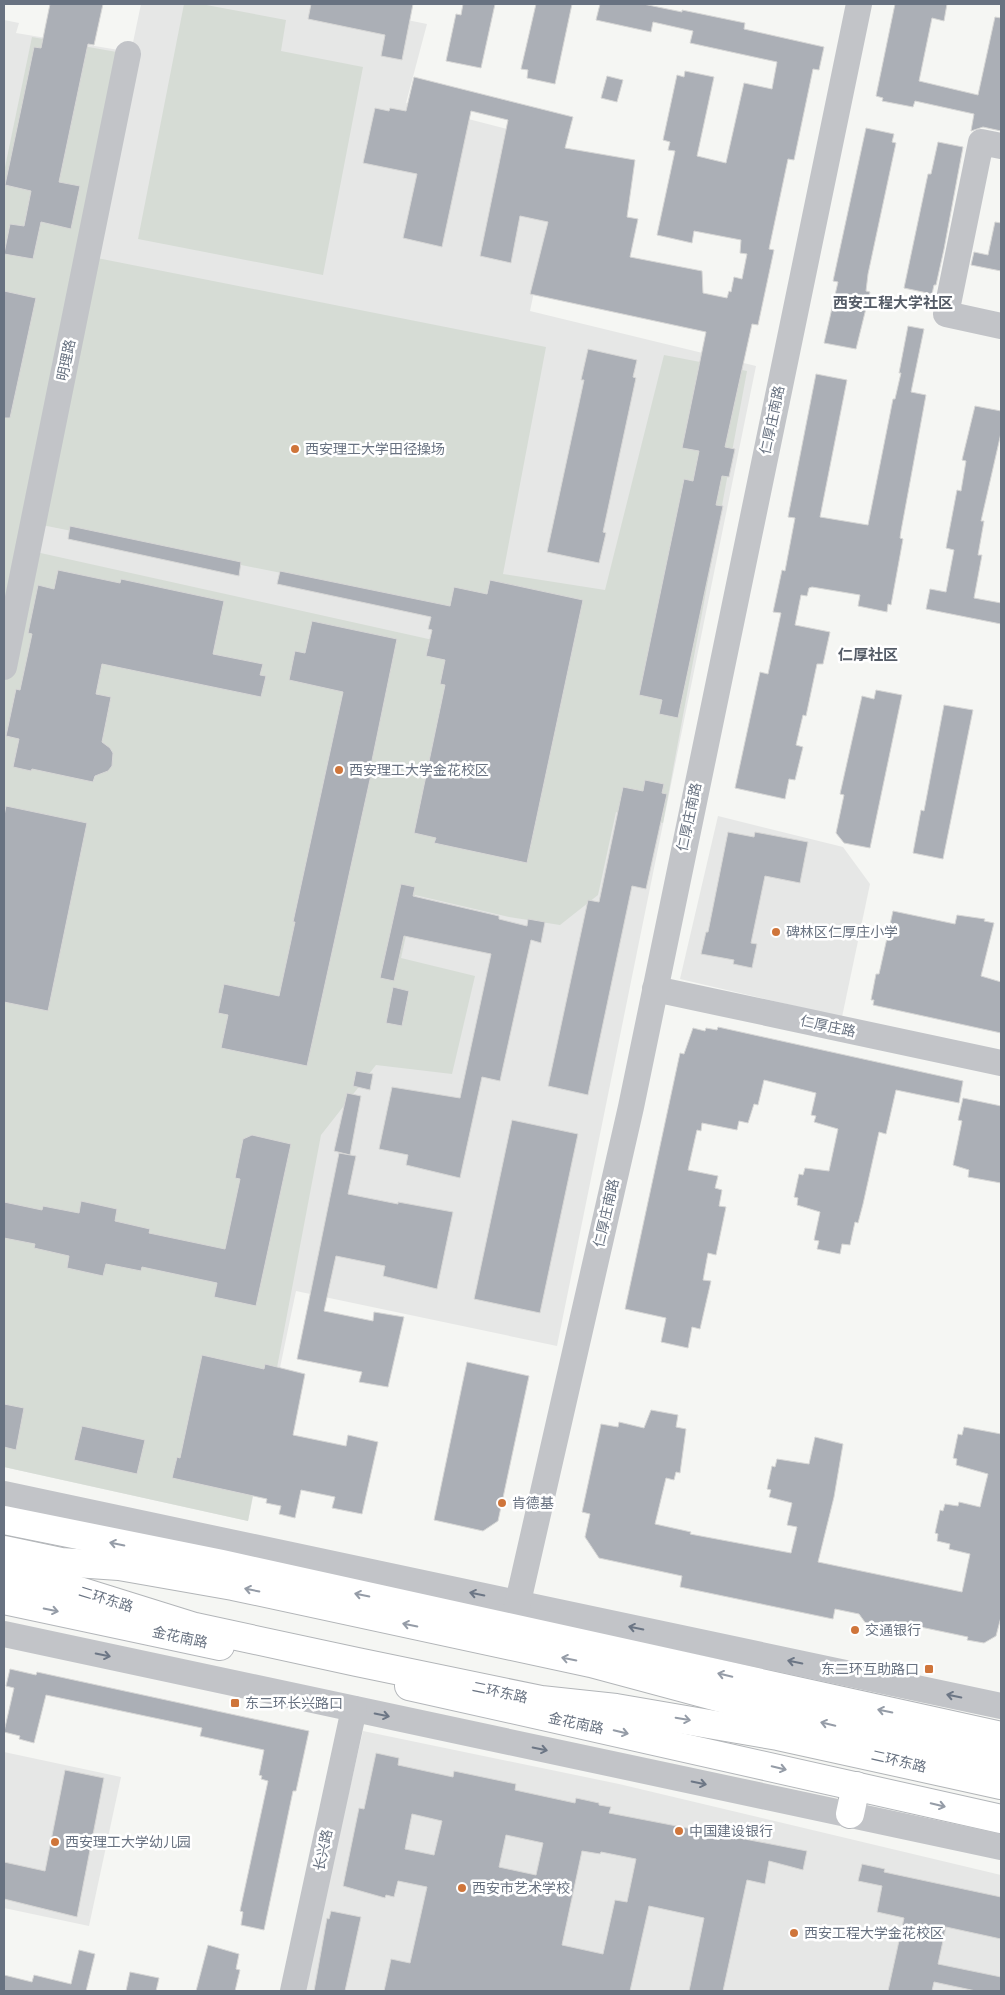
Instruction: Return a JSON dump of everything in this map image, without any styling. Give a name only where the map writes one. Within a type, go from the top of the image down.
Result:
[{"type":"main road","points":[[4,1520],[222,1564],[515,1615],[603,1648],[682,1688]]},
{"type":"main road","name":"二环东路","points":[[4,1550],[61,1562],[119,1566],[233,1586],[591,1663],[773,1712],[1001,1784]]},
{"type":"main road","points":[[119,1566],[222,1564]]},
{"type":"main road","name":"二环东路","points":[[4,1573],[70,1588],[196,1627],[541,1700],[616,1708],[1001,1762]]},
{"type":"main road","name":"金花南路","points":[[4,1600],[466,1699],[1001,1819]]},
{"type":"main road","points":[[112,1600],[197,1641]]},
{"type":"main road","points":[[603,1648],[1001,1736]]},
{"type":"main road","points":[[466,1699],[541,1700]]},
{"type":"main road","points":[[850,1814],[856,1786]]},
{"type":"street","name":"仁厚庄南路","points":[[515,1615],[655,989],[859,4]]},
{"type":"street","name":"明理路","points":[[4,666],[7,630],[128,54]]},
{"type":"street","points":[[1001,146],[981,142],[946,314],[1001,326]]},
{"type":"street","name":"仁厚庄路","points":[[655,989],[1001,1063]]},
{"type":"street","points":[[4,1494],[515,1615],[1001,1706]]},
{"type":"street","points":[[5,1641],[354,1709],[1001,1847]]},
{"type":"street","name":"长兴路","points":[[293,1991],[354,1709]]},
{"type":"shaded area","name":"西安理工大学金花校区","points":[[141,4],[327,4],[427,24],[406,103],[565,144],[530,311],[756,366],[557,1346],[296,1291],[248,1521],[4,1467],[4,20],[19,23],[16,33],[131,52]]},
{"type":"shaded area","points":[[184,4],[201,4],[286,20],[281,51],[363,67],[323,275],[138,239]]},
{"type":"shaded area","points":[[32,37],[128,54],[4,639],[4,172]]},
{"type":"shaded area","name":"西安理工大学金花校区","points":[[87,256],[546,347],[503,574],[605,590],[664,355],[747,371],[663,823],[616,812],[598,895],[560,925],[509,917],[415,895],[401,958],[475,976],[452,1074],[376,1065],[321,1135],[248,1521],[4,1467],[4,656],[27,550],[469,648],[476,612],[32,523]]},
{"type":"shaded area","name":"碑林区仁厚庄小学","points":[[718,816],[843,847],[870,884],[842,1017],[680,979]]},
{"type":"shaded area","points":[[363,1731],[619,1784],[1001,1875],[1001,1991],[303,1991]]},
{"type":"shaded area","name":"西安理工大学幼儿园","points":[[4,1752],[121,1777],[89,1926],[4,1908]]},
{"type":"building","points":[[50,4],[103,4],[94,45],[88,44],[59,182],[80,186],[71,229],[41,222],[33,259],[4,254],[10,224],[24,226],[31,191],[5,185],[34,47],[41,48]]},
{"type":"building","points":[[311,4],[413,4],[402,60],[381,56],[385,35],[308,19]]},
{"type":"building","points":[[463,4],[495,4],[481,68],[446,61],[456,14],[461,15]]},
{"type":"building","points":[[536,4],[572,4],[555,84],[527,78],[528,70],[521,69]]},
{"type":"building","points":[[600,4],[643,4],[682,12],[682,10],[745,23],[744,29],[824,47],[819,70],[813,69],[794,160],[788,159],[769,249],[774,250],[758,325],[752,324],[725,447],[735,449],[729,477],[722,476],[716,505],[723,506],[678,718],[659,714],[662,700],[639,695],[684,479],[693,481],[699,451],[682,448],[706,332],[530,294],[548,222],[520,216],[511,263],[480,256],[508,120],[471,111],[442,247],[403,238],[417,174],[363,163],[375,108],[389,111],[390,108],[406,111],[414,77],[573,117],[565,148],[635,160],[627,217],[638,219],[630,257],[702,271],[703,293],[727,298],[729,291],[731,292],[734,277],[742,279],[747,254],[740,253],[741,240],[694,231],[692,243],[657,235],[675,151],[668,150],[670,142],[663,140],[677,75],[684,77],[685,71],[714,77],[697,156],[726,163],[744,83],[772,89],[777,62],[690,43],[693,31],[653,22],[651,32],[596,20]]},
{"type":"building","points":[[895,4],[947,4],[944,21],[932,18],[919,81],[978,95],[995,17],[1001,18],[1001,131],[983,127],[971,131],[974,114],[915,101],[913,107],[882,101],[883,98],[876,96]]},
{"type":"building","points":[[607,76],[623,80],[617,102],[601,98]]},
{"type":"building","points":[[866,128],[894,134],[892,142],[896,143],[868,274],[866,291],[870,292],[856,349],[824,343],[838,282],[833,281]]},
{"type":"building","points":[[938,142],[963,147],[944,249],[936,285],[934,285],[932,294],[904,288],[928,174],[931,174]]},
{"type":"building","points":[[995,222],[1001,223],[1001,271],[971,265],[974,252],[988,255]]},
{"type":"building","points":[[4,291],[36,298],[10,418],[4,418]]},
{"type":"building","points":[[908,326],[924,329],[911,392],[926,395],[901,531],[900,538],[903,539],[891,605],[888,604],[887,612],[858,606],[860,595],[812,587],[809,588],[807,596],[801,595],[795,625],[830,632],[823,664],[817,664],[806,716],[803,715],[796,745],[803,747],[795,780],[789,779],[785,799],[735,788],[760,672],[768,674],[781,613],[773,612],[782,570],[785,571],[795,518],[788,517],[816,374],[847,380],[820,517],[868,525],[893,399],[895,399],[901,373],[899,373]]},
{"type":"building","points":[[588,349],[637,360],[633,377],[636,378],[603,532],[606,533],[599,563],[547,552],[584,380],[581,380]]},
{"type":"building","points":[[975,406],[1001,411],[1001,433],[981,521],[984,521],[978,555],[982,555],[974,598],[1001,603],[1001,624],[926,609],[930,589],[946,592],[954,550],[946,548],[957,490],[961,491],[966,461],[962,460]]},
{"type":"building","points":[[70,526],[241,562],[239,576],[68,539]]},
{"type":"building","points":[[58,570],[120,583],[121,579],[224,601],[213,654],[263,664],[260,675],[266,676],[261,697],[102,664],[96,694],[111,697],[102,742],[113,753],[112,766],[108,771],[95,776],[93,782],[32,769],[31,771],[13,767],[19,739],[6,736],[16,689],[20,690],[32,634],[28,633],[38,585],[54,589]]},
{"type":"building","points":[[280,571],[450,606],[454,587],[487,594],[490,580],[583,600],[527,863],[434,843],[436,838],[414,833],[445,685],[440,684],[445,660],[426,656],[432,630],[428,629],[431,617],[277,584]]},
{"type":"building","points":[[312,621],[397,639],[369,775],[371,775],[307,1066],[221,1048],[228,1015],[218,1013],[224,984],[279,996],[295,922],[293,922],[343,692],[289,680],[295,651],[305,653]]},
{"type":"building","points":[[876,690],[902,695],[870,848],[844,843],[836,833],[844,795],[840,794],[862,696],[874,699]]},
{"type":"building","points":[[944,705],[973,710],[943,859],[913,853],[921,810],[924,811]]},
{"type":"building","points":[[645,780],[664,784],[662,793],[667,794],[646,889],[632,886],[588,1095],[548,1086],[588,900],[599,902],[623,787],[643,791]]},
{"type":"building","points":[[6,806],[87,823],[48,1011],[4,1002],[4,816]]},
{"type":"building","points":[[728,832],[754,837],[755,832],[808,842],[800,883],[765,876],[751,943],[757,944],[752,968],[733,964],[734,960],[701,954],[706,932],[708,932]]},
{"type":"building","points":[[401,884],[415,887],[413,896],[499,916],[499,919],[527,926],[528,919],[545,922],[541,943],[531,940],[500,1081],[482,1077],[460,1178],[406,1165],[408,1155],[379,1149],[392,1087],[460,1098],[491,954],[404,936],[394,981],[380,978]]},
{"type":"building","points":[[893,911],[955,924],[957,915],[985,919],[984,921],[994,923],[981,976],[1001,982],[1001,1033],[873,1005],[874,1000],[871,1000],[876,974],[879,974]]},
{"type":"building","points":[[393,987],[409,991],[402,1026],[386,1023]]},
{"type":"building","points":[[718,1027],[963,1081],[959,1103],[896,1090],[886,1134],[879,1132],[858,1223],[855,1222],[850,1245],[842,1244],[840,1254],[817,1249],[819,1241],[814,1240],[820,1212],[797,1205],[798,1198],[794,1197],[799,1174],[803,1175],[805,1168],[829,1171],[838,1129],[814,1122],[816,1116],[811,1115],[816,1093],[764,1080],[758,1105],[754,1104],[748,1123],[739,1121],[737,1130],[702,1123],[701,1131],[697,1130],[688,1170],[718,1176],[715,1188],[722,1190],[719,1206],[726,1207],[716,1255],[708,1253],[703,1280],[711,1281],[700,1329],[692,1327],[688,1348],[661,1342],[666,1318],[625,1309],[680,1053],[684,1054],[693,1028],[705,1031],[706,1028],[717,1030]]},
{"type":"building","points":[[356,1071],[373,1074],[370,1090],[353,1086]]},
{"type":"building","points":[[347,1093],[361,1096],[350,1155],[334,1151]]},
{"type":"building","points":[[963,1098],[1001,1106],[1001,1183],[968,1177],[969,1170],[953,1165],[962,1121],[958,1120]]},
{"type":"building","points":[[512,1120],[578,1134],[540,1313],[474,1299]]},
{"type":"building","points":[[252,1135],[291,1144],[256,1306],[214,1297],[217,1283],[142,1267],[141,1271],[106,1264],[103,1276],[67,1268],[69,1256],[34,1248],[35,1244],[4,1238],[4,1202],[42,1210],[43,1206],[79,1213],[81,1201],[117,1209],[115,1221],[150,1229],[149,1233],[225,1249],[240,1179],[235,1178],[243,1139]]},
{"type":"building","points":[[339,1153],[356,1156],[348,1194],[453,1212],[437,1289],[383,1276],[385,1266],[336,1256],[324,1311],[373,1321],[374,1312],[404,1317],[388,1387],[359,1382],[362,1372],[297,1359]]},
{"type":"building","points":[[202,1355],[264,1369],[265,1364],[305,1374],[293,1435],[346,1446],[348,1435],[378,1442],[362,1514],[332,1508],[335,1497],[301,1490],[295,1518],[279,1514],[281,1506],[266,1503],[267,1499],[172,1478],[177,1457],[180,1458]]},
{"type":"building","points":[[467,1362],[529,1376],[498,1521],[483,1531],[434,1520]]},
{"type":"building","points":[[4,1404],[24,1408],[16,1450],[4,1447]]},
{"type":"building","points":[[651,1410],[678,1415],[676,1427],[686,1429],[680,1473],[676,1472],[674,1480],[666,1478],[655,1524],[691,1532],[690,1534],[791,1553],[797,1527],[787,1525],[792,1503],[769,1497],[771,1490],[767,1489],[772,1466],[775,1467],[777,1459],[809,1464],[815,1437],[843,1444],[834,1497],[818,1562],[962,1592],[970,1554],[949,1549],[950,1544],[937,1541],[938,1534],[935,1533],[940,1510],[943,1511],[945,1504],[958,1506],[959,1502],[980,1507],[988,1474],[956,1465],[957,1459],[953,1458],[958,1434],[962,1435],[964,1427],[1001,1434],[1001,1617],[996,1636],[984,1643],[967,1640],[968,1637],[892,1621],[882,1628],[875,1628],[867,1625],[859,1614],[835,1609],[833,1619],[680,1587],[682,1576],[599,1558],[585,1537],[590,1514],[582,1512],[601,1424],[618,1427],[619,1422],[644,1428]]},
{"type":"building","points":[[82,1426],[145,1440],[137,1474],[74,1460]]},
{"type":"building","points":[[10,1669],[36,1675],[37,1672],[309,1731],[296,1791],[293,1791],[264,1930],[241,1925],[243,1912],[240,1911],[268,1781],[261,1779],[262,1776],[259,1775],[264,1750],[200,1736],[202,1728],[46,1695],[34,1743],[19,1739],[20,1736],[4,1732],[14,1688],[6,1686]]},
{"type":"building","name":"西安市艺术学校","points":[[376,1753],[399,1758],[398,1765],[453,1777],[454,1771],[516,1784],[515,1790],[575,1803],[576,1798],[599,1803],[599,1805],[611,1807],[609,1813],[807,1851],[803,1870],[769,1861],[765,1884],[747,1880],[723,1991],[689,1991],[704,1918],[649,1906],[630,1991],[384,1991],[391,1959],[410,1963],[427,1887],[398,1881],[394,1897],[386,1895],[385,1898],[343,1886],[359,1808],[364,1809]],"holes":[[[412,1814],[442,1821],[434,1855],[405,1849]],[[506,1835],[543,1843],[536,1875],[499,1867]],[[582,1851],[600,1854],[601,1852],[636,1859],[627,1902],[615,1900],[603,1954],[562,1945]]]},
{"type":"building","points":[[65,1770],[104,1778],[77,1917],[4,1899],[4,1862],[45,1871]]},
{"type":"building","points":[[862,1864],[885,1869],[884,1872],[1001,1897],[1001,1939],[946,1927],[938,1964],[1001,1977],[1001,1991],[976,1991],[934,1982],[932,1991],[888,1991],[904,1918],[877,1912],[882,1886],[858,1881]]},
{"type":"building","points":[[331,1911],[361,1917],[345,1991],[314,1991],[327,1918],[329,1919]]},
{"type":"building","points":[[208,1945],[239,1954],[236,1969],[240,1970],[235,1991],[196,1991]]},
{"type":"building","points":[[79,1950],[95,1954],[86,1991],[4,1991],[4,1975],[32,1982],[34,1975],[71,1984]]},
{"type":"building","points":[[130,1972],[159,1978],[156,1991],[126,1991]]},
{"type":"place","name":"西安理工大学田径操场","points":[[295,449]]},
{"type":"place","name":"西安理工大学金花校区","points":[[339,770]]},
{"type":"place","name":"碑林区仁厚庄小学","points":[[776,932]]},
{"type":"place","name":"肯德基","points":[[502,1503]]},
{"type":"place","name":"交通银行","points":[[855,1630]]},
{"type":"place","name":"东二环互助路口","points":[[929,1669]]},
{"type":"place","name":"东二环长兴路口","points":[[235,1703]]},
{"type":"place","name":"中国建设银行","points":[[679,1831]]},
{"type":"place","name":"西安理工大学幼儿园","points":[[55,1842]]},
{"type":"place","name":"西安市艺术学校","points":[[462,1888]]},
{"type":"place","name":"西安工程大学金花校区","points":[[794,1933]]},
{"type":"district","name":"西安工程大学社区","points":[[893,303]]},
{"type":"district","name":"仁厚社区","points":[[868,655]]}]
